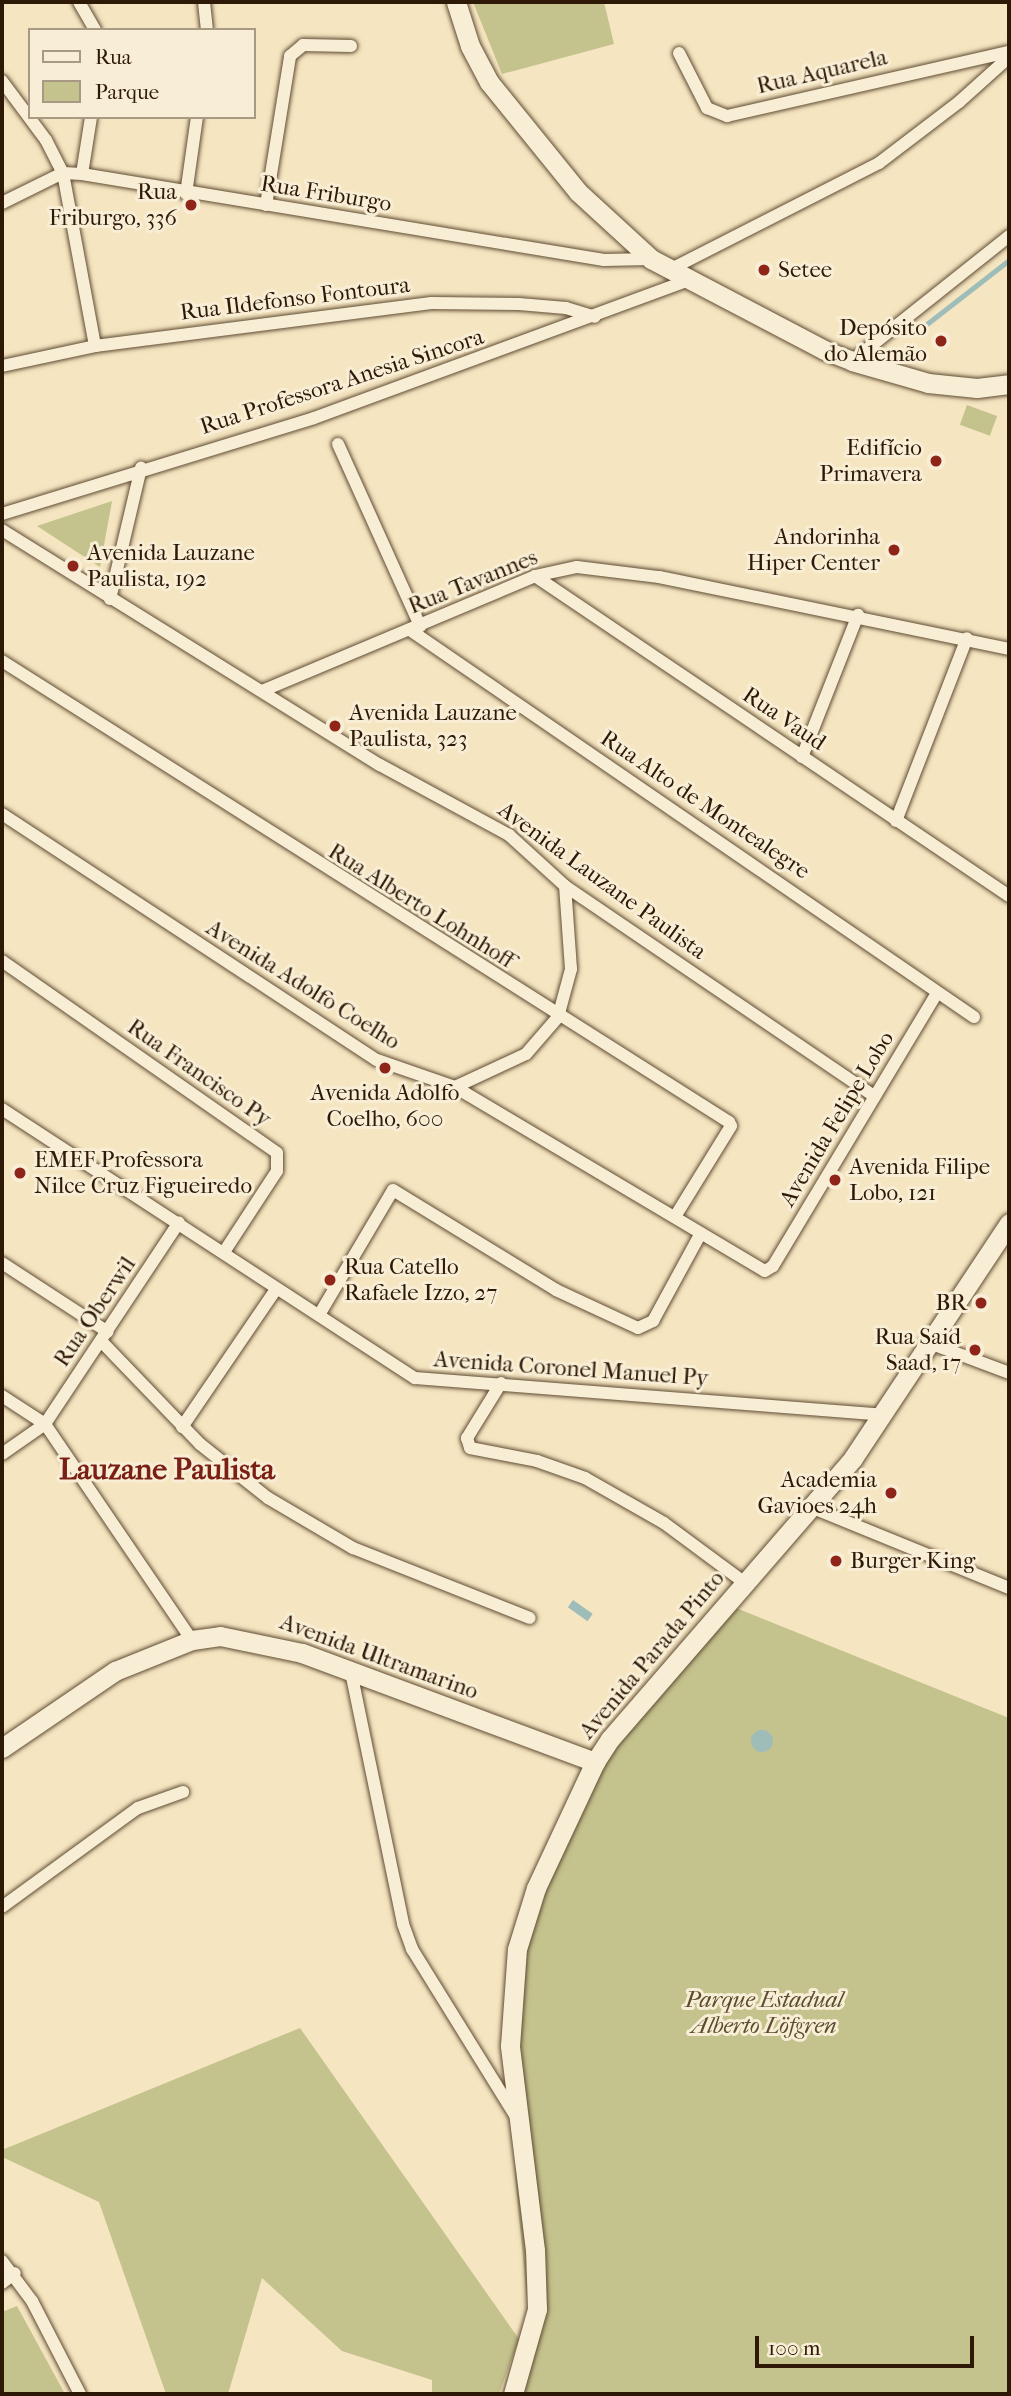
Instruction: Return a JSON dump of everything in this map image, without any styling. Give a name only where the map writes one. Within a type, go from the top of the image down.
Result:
[{"type":"main road","points":[[456,2],[470,46],[489,82],[578,192],[651,259],[824,351],[852,361],[928,383],[977,388],[1009,384]]},
{"type":"main road","name":"Avenida Parada Pinto","points":[[513,2394],[537,2309],[534,2236],[516,2115],[510,2046],[517,1949],[536,1888],[595,1762],[628,1715],[813,1508],[932,1345],[1009,1223]]},
{"type":"main road","name":"Avenida Ultramarino","points":[[2,1748],[115,1671],[192,1640],[220,1636],[254,1640],[351,1672],[595,1762]]},
{"type":"street","points":[[79,2],[94,28]]},
{"type":"street","points":[[204,2],[207,28]]},
{"type":"street","points":[[266,205],[290,56],[303,45],[351,46]]},
{"type":"street","name":"Rua Aquarela","points":[[680,53],[707,108],[727,116],[1009,55]]},
{"type":"street","points":[[671,269],[879,163],[960,102],[1009,55]]},
{"type":"street","points":[[2,81],[28,116]]},
{"type":"street","points":[[30,119],[46,140],[63,173],[95,346]]},
{"type":"street","points":[[82,174],[91,119]]},
{"type":"street","points":[[186,194],[197,119]]},
{"type":"street","name":"Rua Friburgo","points":[[2,203],[63,173],[82,174],[186,194],[604,260],[651,259]]},
{"type":"street","points":[[852,361],[1009,236]]},
{"type":"street","name":"Rua Professora Anesia Sincora","points":[[2,514],[141,468],[314,418],[595,317],[691,279]]},
{"type":"street","name":"Rua Ildefonso Fontoura","points":[[2,366],[95,346],[460,301],[566,308],[595,317]]},
{"type":"street","points":[[338,444],[415,628]]},
{"type":"street","points":[[110,599],[141,468]]},
{"type":"street","points":[[2,530],[261,691]]},
{"type":"street","name":"Rua Tavannes","points":[[261,691],[535,576],[601,567],[858,615],[1009,649]]},
{"type":"street","name":"Rua Vaud","points":[[535,576],[1009,896]]},
{"type":"street","points":[[802,757],[858,615]]},
{"type":"street","name":"Rua Alto de Montealegre","points":[[415,628],[824,910],[974,1017]]},
{"type":"street","points":[[896,821],[967,638]]},
{"type":"street","name":"Rua Alberto Lohnhoff","points":[[2,661],[558,1017],[729,1122],[676,1215]]},
{"type":"street","name":"Avenida Lauzane Paulista","points":[[261,691],[380,765],[509,835],[565,886],[874,1096]]},
{"type":"street","name":"Avenida Adolfo Coelho","points":[[2,814],[377,1060],[455,1087],[676,1215],[761,1269],[773,1266]]},
{"type":"street","points":[[455,1087],[526,1054],[558,1017],[571,969],[565,886]]},
{"type":"street","name":"Rua Francisco Py","points":[[2,961],[277,1153],[276,1171],[224,1252]]},
{"type":"street","name":"Avenida Felipe Lobo","points":[[773,1266],[937,993]]},
{"type":"street","name":"Avenida Coronel Manuel Py","points":[[2,1109],[415,1378],[880,1415]]},
{"type":"street","points":[[319,1315],[393,1190],[556,1290],[638,1328],[653,1321],[701,1233]]},
{"type":"street","name":"Rua Oberwil","points":[[45,1424],[179,1222]]},
{"type":"street","points":[[2,1263],[104,1337],[182,1427],[268,1498],[341,1541],[530,1618]]},
{"type":"street","points":[[182,1427],[276,1289]]},
{"type":"street","points":[[932,1345],[1009,1373]]},
{"type":"street","points":[[501,1383],[467,1438],[470,1448],[537,1461],[585,1478],[664,1523],[746,1583]]},
{"type":"street","points":[[2,1396],[45,1424],[192,1640]]},
{"type":"street","points":[[2,1454],[45,1424]]},
{"type":"street","points":[[813,1508],[1009,1588]]},
{"type":"street","points":[[351,1672],[403,1924],[412,1949],[516,2115]]},
{"type":"street","points":[[2,1907],[138,1808],[183,1792]]},
{"type":"street","points":[[2,2261],[15,2273],[80,2394]]},
{"type":"street","points":[[2,2283],[15,2273]]},
{"type":"green space","points":[[473,2],[604,2],[614,44],[502,74]]},
{"type":"green space","points":[[967,405],[997,416],[990,436],[960,425]]},
{"type":"green space","points":[[112,501],[100,567],[37,526]]},
{"type":"green space","name":"Parque Estadual Alberto Löfgren","points":[[731,1606],[1009,1718],[1009,2394],[517,2394],[531,2341],[515,2175],[512,2016],[531,1927],[555,1864],[603,1763],[631,1723]]},
{"type":"green space","points":[[300,2028],[519,2339],[499,2394],[432,2394],[432,2380],[342,2351],[262,2278],[228,2394],[166,2394],[99,2202],[2,2157],[2,2150]]},
{"type":"green space","points":[[17,2306],[65,2394],[2,2394],[2,2312]]},
{"type":"water","points":[[573,1600],[593,1614],[587,1621],[568,1607]]},
{"type":"water","points":[[762,1730],[770,1733],[773,1741],[770,1749],[762,1752],[754,1749],[751,1741],[754,1733]]},
{"type":"waterway","points":[[923,327],[1009,260]]},
{"type":"place","name":"Rua Friburgo, 336","points":[[191,205]]},
{"type":"place","name":"Setee","points":[[764,270]]},
{"type":"place","name":"Depósito do Alemão","points":[[941,341]]},
{"type":"place","name":"Edifício Primavera","points":[[936,461]]},
{"type":"place","name":"Andorinha Hiper Center","points":[[894,550]]},
{"type":"place","name":"Avenida Lauzane Paulista, 192","points":[[73,566]]},
{"type":"place","name":"Avenida Lauzane Paulista, 323","points":[[335,726]]},
{"type":"place","name":"Avenida Adolfo Coelho, 600","points":[[385,1068]]},
{"type":"place","name":"EMEF Professora Nilce Cruz Figueiredo","points":[[20,1173]]},
{"type":"place","name":"Avenida Filipe Lobo, 121","points":[[835,1180]]},
{"type":"place","name":"Rua Catello Rafaele Izzo, 27","points":[[330,1280]]},
{"type":"place","name":"BR","points":[[981,1303]]},
{"type":"place","name":"Rua Said Saad, 17","points":[[975,1350]]},
{"type":"place","name":"Academia Gavioes 24h","points":[[891,1493]]},
{"type":"place","name":"Burger King","points":[[836,1561]]},
{"type":"district","name":"Lauzane Paulista","points":[[167,1470]]}]
